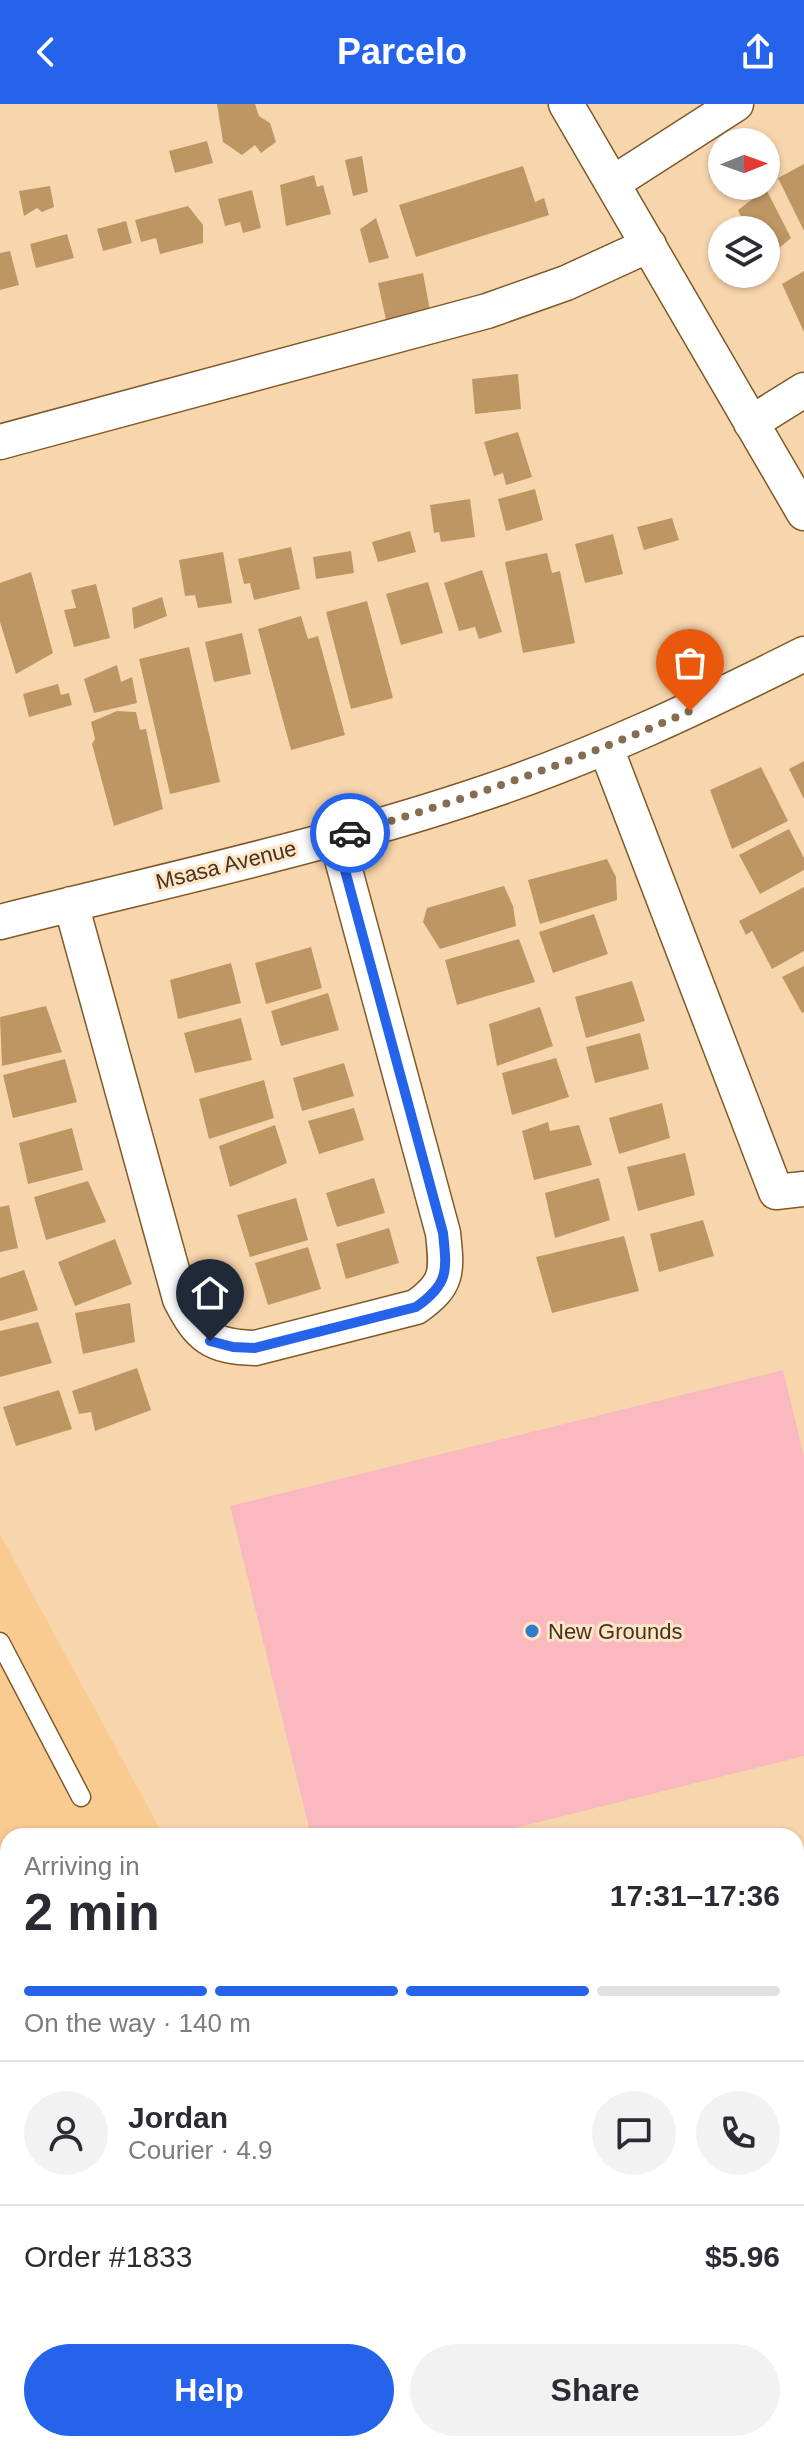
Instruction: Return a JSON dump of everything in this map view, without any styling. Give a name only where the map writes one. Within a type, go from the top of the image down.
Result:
[{"type":"street","points":[[566,104],[804,513]]},
{"type":"street","points":[[613,183],[736,104]]},
{"type":"street","points":[[0,442],[487,311],[566,283],[649,245]]},
{"type":"street","points":[[751,423],[804,390]]},
{"type":"street","name":"Msasa Avenue","points":[[0,922],[336,837],[486,793],[606,748],[804,654]]},
{"type":"street","points":[[606,748],[776,1192],[804,1189]]},
{"type":"street","points":[[71,904],[180,1299],[191,1322],[210,1341],[233,1347],[255,1348],[285,1341],[416,1307],[438,1292],[444,1275],[443,1233],[336,837]]},
{"type":"lane","points":[[0,1642],[81,1797]]},
{"type":"shaded area","name":"New Grounds","points":[[783,1370],[804,1457],[804,1756],[515,1828],[309,1828],[230,1506]]},
{"type":"shaded area","points":[[0,1534],[160,1828],[0,1828]]},
{"type":"building","points":[[217,104],[255,104],[259,116],[270,123],[276,142],[261,153],[255,145],[242,155],[223,142]]},
{"type":"building","points":[[207,141],[213,163],[175,173],[169,151]]},
{"type":"building","points":[[362,156],[368,192],[353,196],[345,160]]},
{"type":"building","points":[[804,164],[804,231],[780,182],[780,177]]},
{"type":"building","points":[[523,166],[535,202],[544,198],[549,215],[416,257],[399,205]]},
{"type":"building","points":[[314,175],[317,187],[323,185],[331,214],[286,226],[280,185]]},
{"type":"building","points":[[50,186],[54,207],[42,212],[37,208],[24,216],[19,191]]},
{"type":"building","points":[[252,190],[261,228],[243,233],[240,222],[225,226],[218,199]]},
{"type":"building","points":[[751,200],[772,200],[780,216],[741,216],[738,210]]},
{"type":"building","points":[[188,206],[203,225],[203,243],[160,254],[156,238],[141,242],[135,220]]},
{"type":"building","points":[[780,216],[791,238],[780,247]]},
{"type":"building","points":[[376,218],[389,258],[369,263],[360,229]]},
{"type":"building","points":[[126,221],[132,243],[103,251],[97,229]]},
{"type":"building","points":[[67,234],[74,258],[36,268],[30,244]]},
{"type":"building","points":[[10,251],[19,285],[0,290],[0,253]]},
{"type":"building","points":[[804,271],[804,332],[782,284]]},
{"type":"building","points":[[423,273],[430,310],[386,320],[378,283]]},
{"type":"building","points":[[518,374],[521,409],[475,414],[472,379]]},
{"type":"building","points":[[518,432],[532,477],[506,485],[503,473],[494,476],[484,442]]},
{"type":"building","points":[[535,489],[543,520],[506,531],[498,499]]},
{"type":"building","points":[[470,499],[475,537],[441,542],[439,532],[434,533],[430,505]]},
{"type":"building","points":[[672,518],[679,540],[644,550],[637,527]]},
{"type":"building","points":[[410,531],[416,552],[378,562],[372,542]]},
{"type":"building","points":[[613,534],[623,574],[585,583],[575,544]]},
{"type":"building","points":[[291,547],[300,589],[254,600],[250,583],[244,584],[238,559]]},
{"type":"building","points":[[351,551],[354,573],[316,579],[313,557]]},
{"type":"building","points":[[223,552],[232,603],[198,608],[195,595],[185,596],[179,560]]},
{"type":"building","points":[[547,553],[552,573],[560,571],[575,643],[523,653],[505,562]]},
{"type":"building","points":[[482,570],[502,632],[479,639],[475,627],[459,631],[444,583]]},
{"type":"building","points":[[31,572],[53,653],[16,674],[0,622],[0,583]]},
{"type":"building","points":[[428,582],[443,633],[401,645],[386,594]]},
{"type":"building","points":[[96,584],[110,638],[74,647],[64,610],[76,608],[71,590]]},
{"type":"building","points":[[162,597],[167,616],[134,629],[132,608]]},
{"type":"building","points":[[367,601],[393,698],[351,709],[326,612]]},
{"type":"building","points":[[301,616],[308,639],[318,636],[345,735],[291,750],[258,629]]},
{"type":"building","points":[[242,633],[251,674],[214,682],[205,642]]},
{"type":"building","points":[[189,647],[220,782],[170,794],[139,659]]},
{"type":"building","points":[[117,665],[121,682],[132,677],[137,703],[94,713],[84,679]]},
{"type":"building","points":[[58,684],[61,695],[69,693],[72,705],[29,717],[23,694]]},
{"type":"building","points":[[117,711],[136,712],[140,730],[146,729],[163,809],[114,826],[92,744],[95,739],[91,722]]},
{"type":"building","points":[[804,761],[804,799],[789,769]]},
{"type":"building","points":[[761,767],[788,821],[732,849],[710,790]]},
{"type":"building","points":[[789,829],[804,858],[804,870],[760,894],[739,855]]},
{"type":"building","points":[[607,859],[616,877],[617,900],[540,924],[528,880]]},
{"type":"building","points":[[504,886],[513,906],[516,926],[440,949],[423,922],[427,908]]},
{"type":"building","points":[[804,887],[804,951],[772,969],[752,931],[746,935],[739,921]]},
{"type":"building","points":[[594,914],[608,954],[553,973],[539,932]]},
{"type":"building","points":[[519,939],[535,982],[457,1005],[445,960]]},
{"type":"building","points":[[311,947],[322,988],[266,1004],[255,963]]},
{"type":"building","points":[[231,963],[241,1003],[178,1019],[170,980]]},
{"type":"building","points":[[804,966],[804,1012],[802,1013],[782,977]]},
{"type":"building","points":[[632,981],[645,1021],[586,1038],[575,997]]},
{"type":"building","points":[[328,993],[339,1030],[281,1046],[271,1011]]},
{"type":"building","points":[[46,1006],[62,1052],[2,1066],[0,1017]]},
{"type":"building","points":[[540,1007],[553,1046],[497,1066],[489,1024]]},
{"type":"building","points":[[241,1018],[252,1060],[195,1073],[184,1033]]},
{"type":"building","points":[[640,1033],[649,1069],[595,1083],[586,1047]]},
{"type":"building","points":[[556,1058],[569,1097],[512,1115],[502,1073]]},
{"type":"building","points":[[65,1059],[77,1102],[13,1118],[3,1075]]},
{"type":"building","points":[[344,1063],[354,1096],[302,1111],[293,1078]]},
{"type":"building","points":[[264,1080],[274,1118],[209,1139],[199,1099]]},
{"type":"building","points":[[662,1103],[670,1138],[619,1154],[609,1118]]},
{"type":"building","points":[[354,1108],[364,1140],[319,1154],[308,1121]]},
{"type":"building","points":[[548,1122],[550,1131],[579,1125],[592,1165],[534,1180],[522,1131]]},
{"type":"building","points":[[275,1125],[287,1163],[230,1187],[219,1146]]},
{"type":"building","points":[[72,1128],[83,1170],[28,1184],[19,1143]]},
{"type":"building","points":[[685,1153],[695,1195],[638,1211],[627,1167]]},
{"type":"building","points":[[374,1178],[385,1213],[337,1227],[326,1193]]},
{"type":"building","points":[[599,1178],[610,1220],[555,1238],[545,1193]]},
{"type":"building","points":[[88,1181],[106,1222],[46,1240],[34,1197]]},
{"type":"building","points":[[296,1198],[308,1240],[250,1257],[237,1215]]},
{"type":"building","points":[[9,1205],[18,1248],[0,1252],[0,1207]]},
{"type":"building","points":[[703,1220],[714,1256],[659,1272],[650,1234]]},
{"type":"building","points":[[389,1228],[399,1263],[346,1279],[336,1244]]},
{"type":"building","points":[[624,1236],[639,1291],[552,1313],[536,1257]]},
{"type":"building","points":[[115,1239],[132,1284],[75,1306],[58,1262]]},
{"type":"building","points":[[308,1247],[321,1289],[268,1305],[255,1263]]},
{"type":"building","points":[[24,1270],[38,1310],[0,1321],[0,1278]]},
{"type":"building","points":[[130,1303],[135,1342],[83,1354],[75,1313]]},
{"type":"building","points":[[38,1322],[52,1363],[0,1377],[0,1331]]},
{"type":"building","points":[[137,1368],[151,1410],[95,1431],[91,1412],[79,1414],[72,1391]]},
{"type":"building","points":[[59,1390],[72,1429],[16,1446],[3,1407]]},
{"type":"way so far","points":[[350,833],[486,793],[606,748],[690,711]]},
{"type":"place","name":"New Grounds","points":[[532,1631]]},
{"type":"route","points":[[210,1341],[255,1348],[416,1307],[438,1292],[444,1275],[443,1233],[336,837],[350,833]]}]
